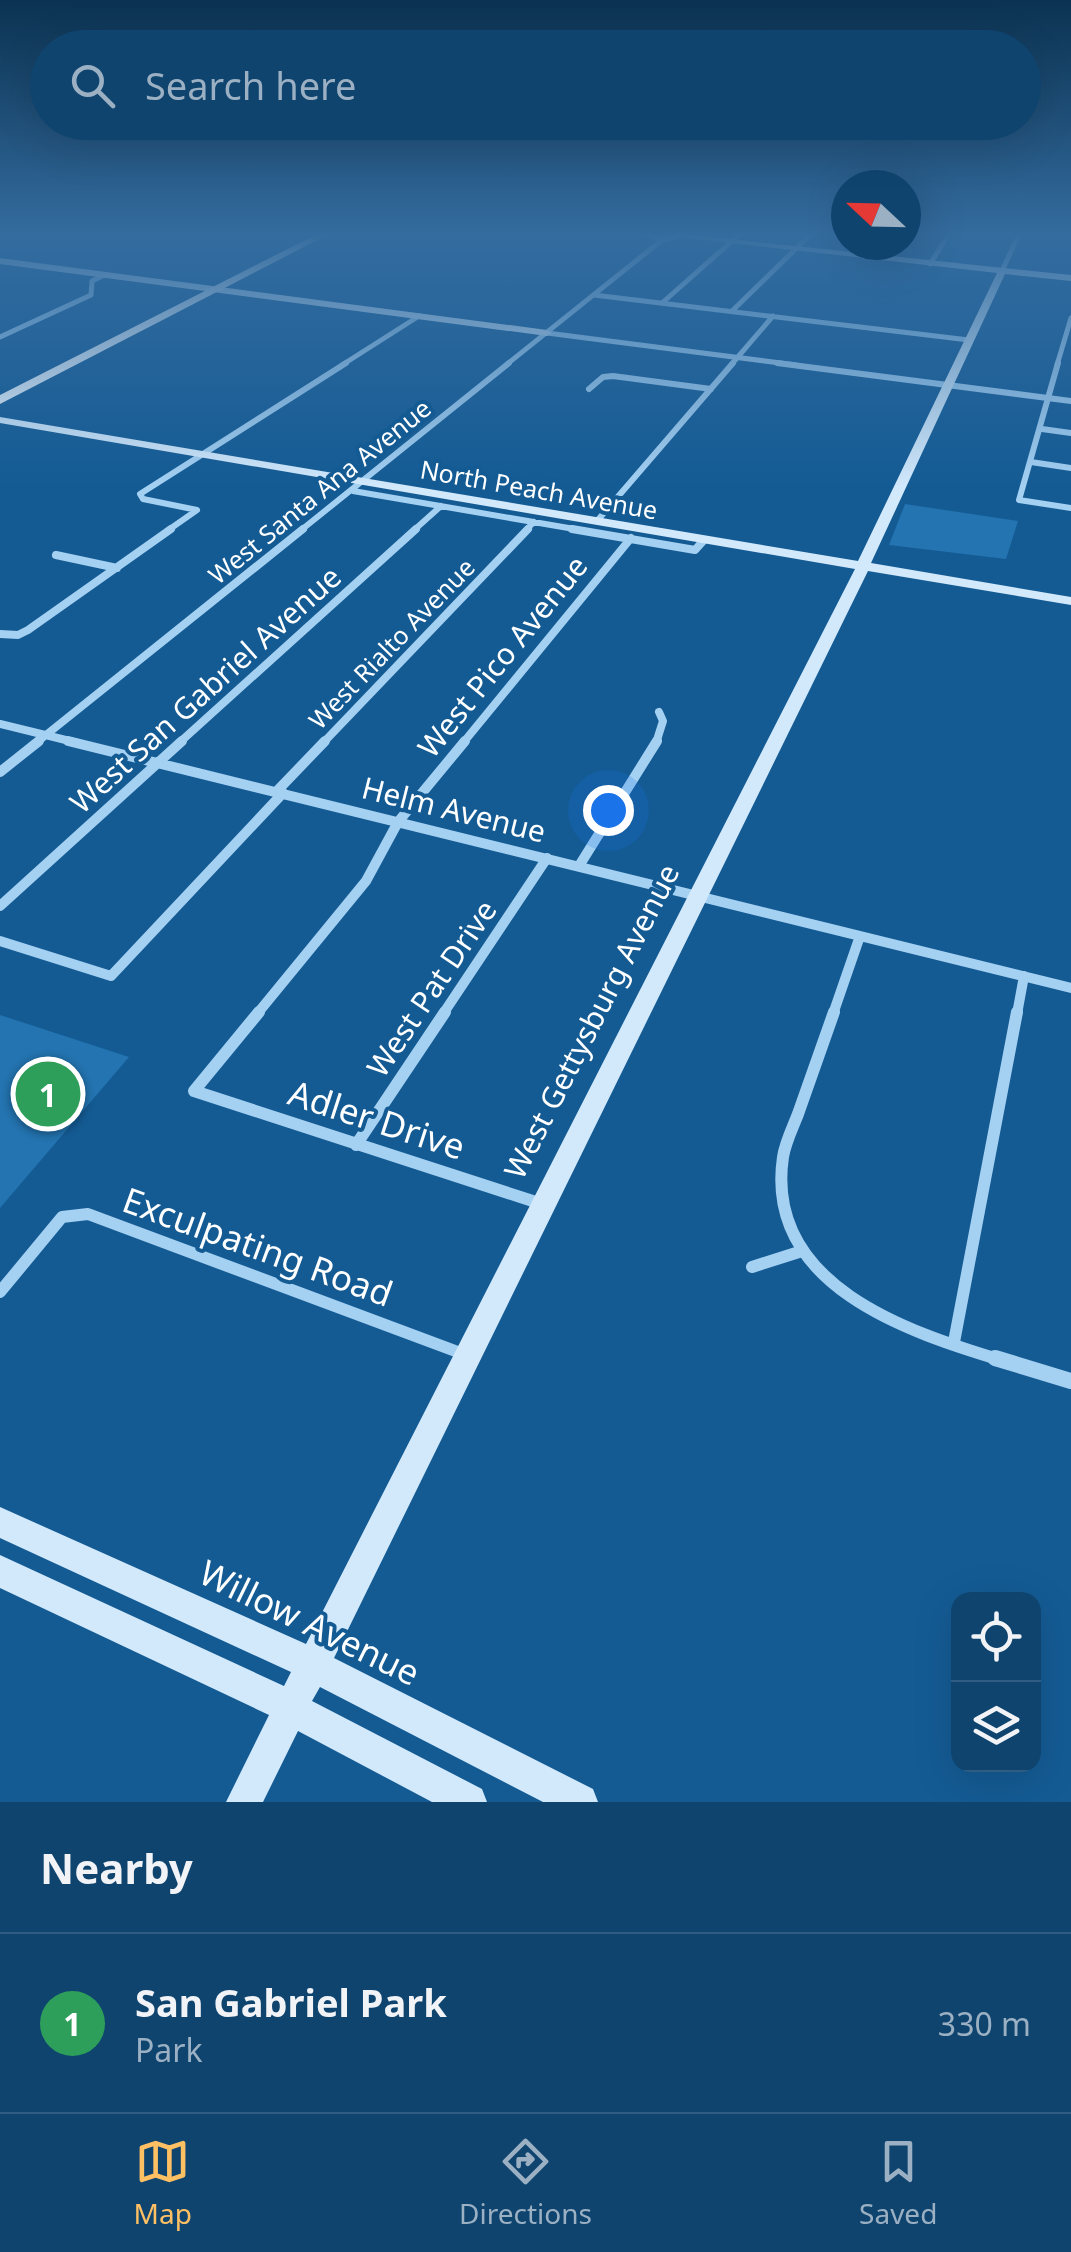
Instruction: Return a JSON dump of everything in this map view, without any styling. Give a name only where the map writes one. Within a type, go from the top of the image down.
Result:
[{"type":"main road","points":[[0,389],[142,318]]},
{"type":"main road","points":[[0,400],[160,318]]},
{"type":"main road","points":[[62,368],[62,364],[93,348],[92,344]]},
{"type":"street","points":[[0,336],[40,318]]},
{"type":"street","points":[[0,634],[18,635],[28,630],[197,510],[139,497],[416,318]]},
{"type":"street","points":[[435,318],[1071,401]]},
{"type":"street","name":"West Santa Ana Avenue","points":[[0,772],[565,318]]},
{"type":"street","points":[[596,521],[771,318]]},
{"type":"street","points":[[790,318],[968,340]]},
{"type":"street","name":"West Gettysburg Avenue","points":[[244,1802],[863,566],[979,318]]},
{"type":"street","points":[[1071,318],[1019,500],[1071,508]]},
{"type":"street","points":[[588,389],[602,377],[613,376],[711,389]]},
{"type":"street","name":"North Peach Avenue","points":[[0,420],[201,454],[358,486],[596,521],[1071,601]]},
{"type":"street","points":[[1042,429],[1071,433]]},
{"type":"street","points":[[1031,462],[1071,468]]},
{"type":"street","points":[[358,486],[440,506],[696,550],[704,540]]},
{"type":"street","name":"West San Gabriel Avenue","points":[[0,906],[440,506]]},
{"type":"street","name":"West Rialto Avenue","points":[[0,941],[112,976],[534,522]]},
{"type":"street","name":"West Pico Avenue","points":[[194,1091],[366,881],[398,822],[630,538]]},
{"type":"street","points":[[56,555],[117,568]]},
{"type":"street","points":[[578,866],[661,735],[663,721],[658,712]]},
{"type":"street","name":"Helm Avenue","points":[[0,724],[1071,988]]},
{"type":"street","name":"West Pat Drive","points":[[356,1145],[547,858]]},
{"type":"street","points":[[860,936],[783,1157],[778,1189],[785,1222],[799,1252],[822,1278],[876,1314],[1071,1381]]},
{"type":"street","points":[[954,1342],[1024,976]]},
{"type":"street","name":"Adler Drive","points":[[194,1091],[542,1204]]},
{"type":"street","name":"Exculpating Road","points":[[0,1292],[62,1218],[88,1214],[466,1355]]},
{"type":"street","points":[[752,1267],[799,1252]]},
{"type":"street","name":"Willow Avenue","points":[[6,1528],[313,1664],[580,1802]]},
{"type":"street","points":[[0,1572],[291,1708],[470,1802]]},
{"type":"shaded area","points":[[905,504],[1018,521],[1006,559],[889,545]]},
{"type":"shaded area","points":[[0,1015],[129,1057],[0,1208]]},
{"type":"place","name":"San Gabriel Park","points":[[48,1094]]}]
